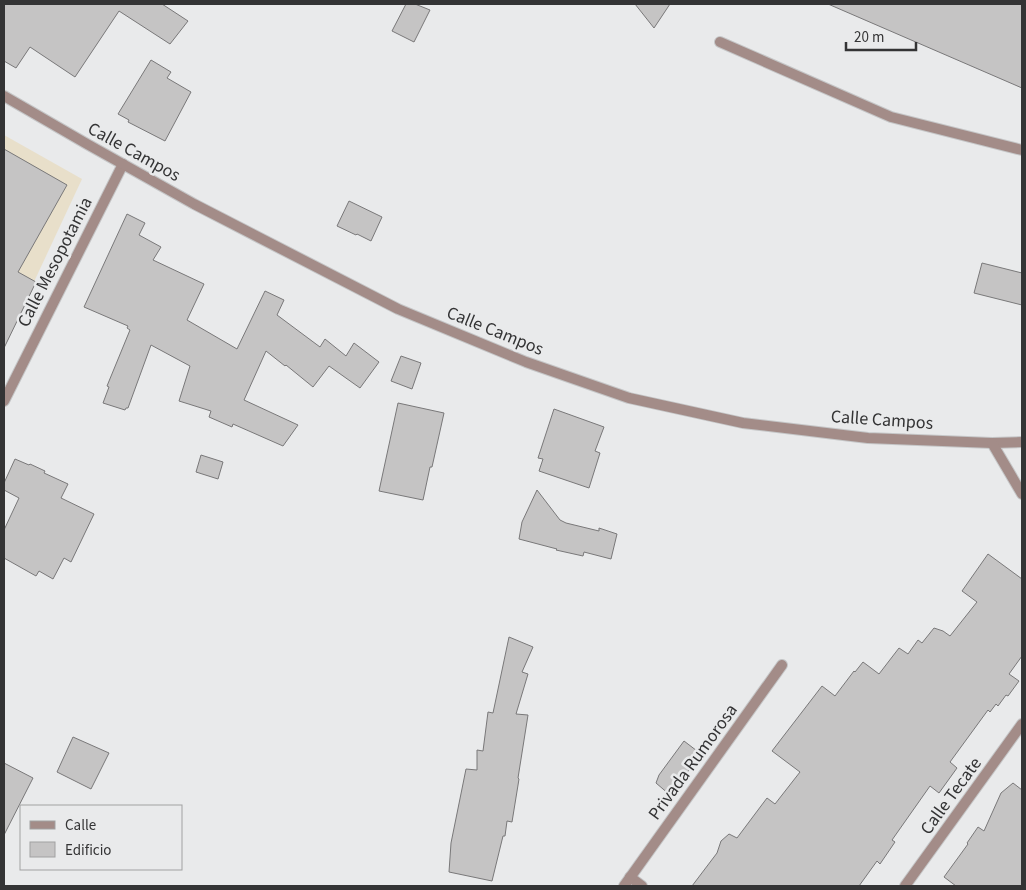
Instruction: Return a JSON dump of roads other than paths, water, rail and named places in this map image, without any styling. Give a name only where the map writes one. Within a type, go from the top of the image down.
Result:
[{"type":"street","points":[[720,42],[891,118],[1022,150]]},
{"type":"street","name":"Calle Campos","points":[[4,96],[194,204],[398,309],[526,362],[629,398],[743,423],[859,437],[992,443],[1022,442]]},
{"type":"street","name":"Calle Mesopotamia","points":[[4,401],[123,164]]},
{"type":"street","points":[[992,443],[1022,494]]},
{"type":"street","name":"Privada Rumorosa","points":[[624,886],[782,665]]},
{"type":"street","name":"Calle Tecate","points":[[905,886],[1022,724]]},
{"type":"street","points":[[630,877],[642,886]]}]
